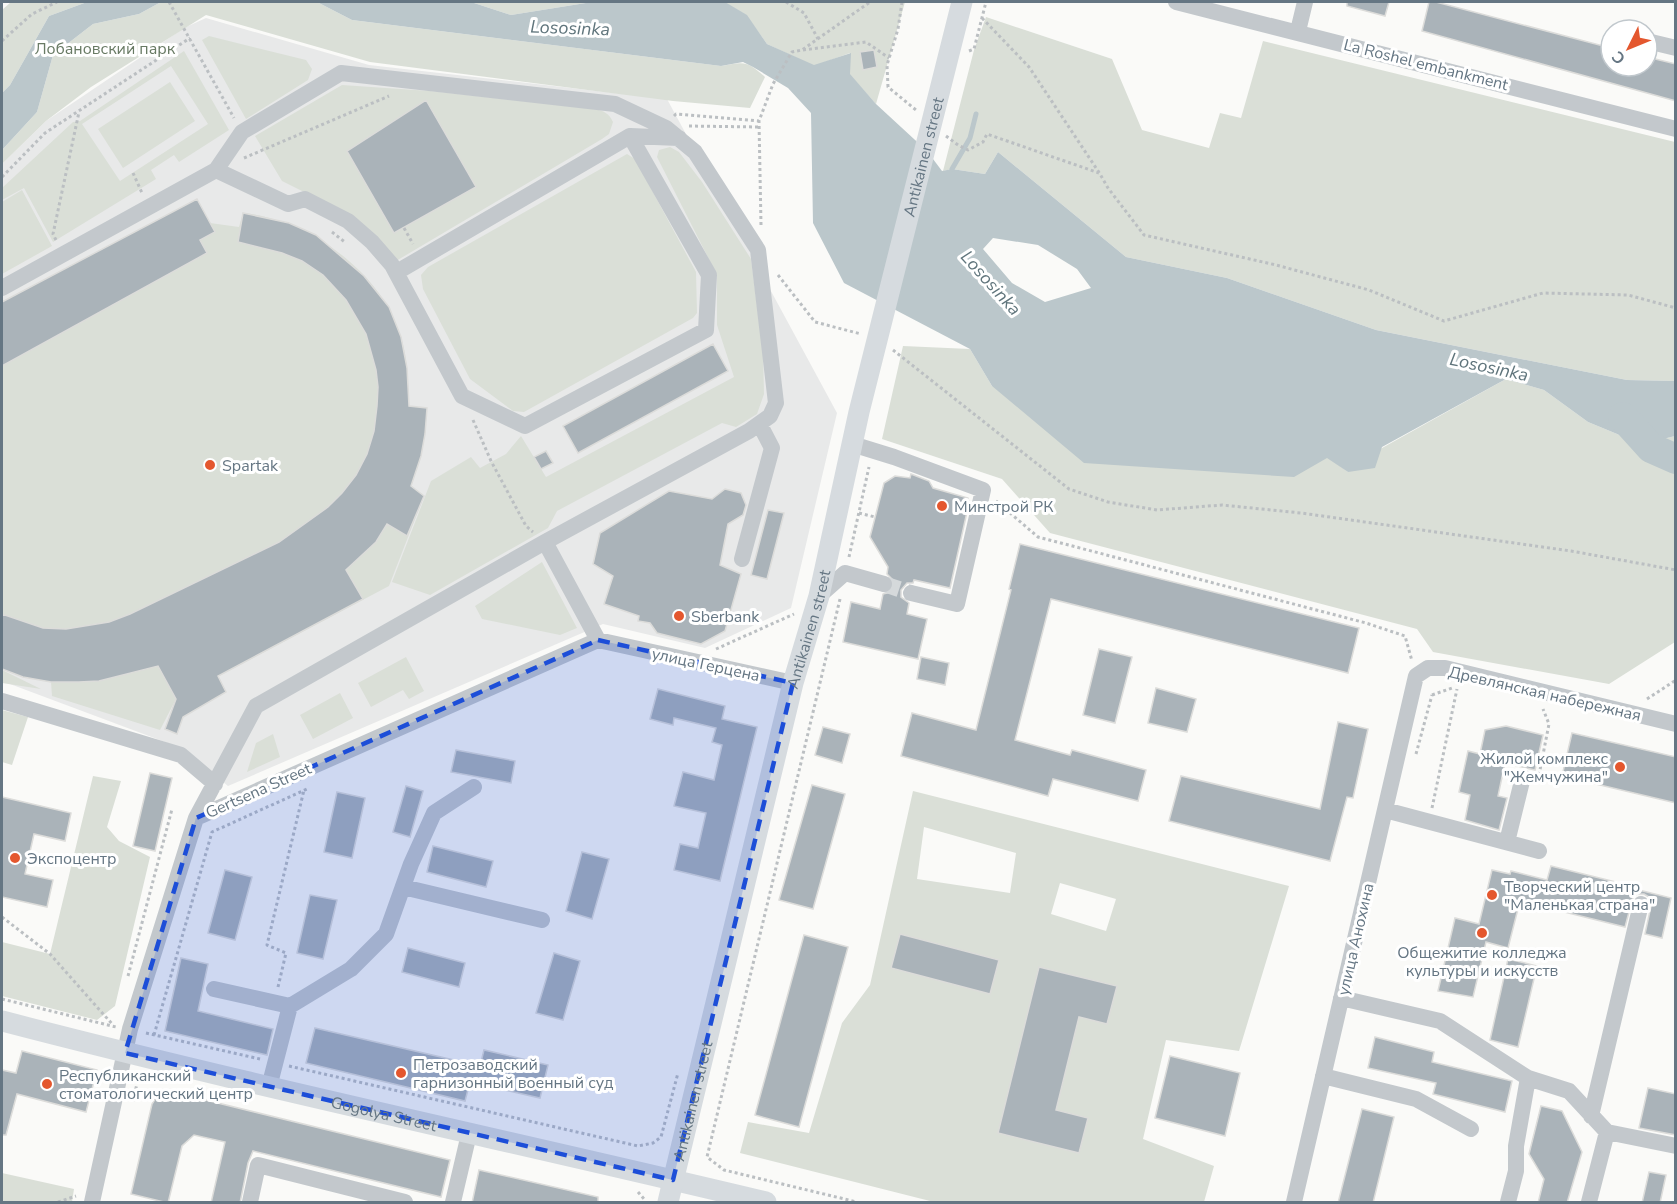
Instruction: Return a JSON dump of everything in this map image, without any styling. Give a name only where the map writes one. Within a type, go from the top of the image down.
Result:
[{"type":"main road","name":"Antikainen street","points":[[668,1203],[793,683],[819,596],[859,412],[962,2]]},
{"type":"main road","name":"Gogolya Street","points":[[2,1021],[124,1053],[766,1203]]},
{"type":"street","name":"La Roshel embankment","points":[[1176,2],[1298,31],[1676,129]]},
{"type":"street","points":[[1298,31],[1305,2]]},
{"type":"street","points":[[1659,44],[1676,48]]},
{"type":"street","points":[[2,288],[216,170],[242,132],[341,73],[615,104],[676,135],[695,152],[758,250],[776,403],[770,416],[760,425],[545,542],[256,706],[196,818]]},
{"type":"street","points":[[397,272],[630,136],[676,135]]},
{"type":"street","points":[[216,170],[288,204],[305,199],[348,221],[372,242],[397,272],[462,396],[525,426],[706,330],[709,274],[630,136]]},
{"type":"street","points":[[742,560],[772,448],[760,425]]},
{"type":"street","points":[[852,444],[983,490],[957,604],[911,593]]},
{"type":"street","points":[[545,542],[598,640]]},
{"type":"street","points":[[819,596],[845,573],[884,584]]},
{"type":"street","name":"улица Герцена","points":[[598,640],[793,683]]},
{"type":"street","name":"Gertsena Street","points":[[85,1199],[124,1053],[122,1028],[196,818],[598,640]]},
{"type":"street","name":"Древлянская набережная","points":[[1416,676],[1428,668],[1444,668],[1676,724]]},
{"type":"street","name":"улица Анохина","points":[[1294,1203],[1416,676]]},
{"type":"street","points":[[2,701],[181,755],[215,784]]},
{"type":"street","points":[[1507,842],[1523,777]]},
{"type":"street","points":[[214,989],[282,1004],[351,969],[386,934],[411,864],[434,813],[474,787]]},
{"type":"street","points":[[1385,810],[1539,851]]},
{"type":"street","points":[[403,887],[542,920]]},
{"type":"street","points":[[1591,1116],[1641,904]]},
{"type":"street","points":[[1341,998],[1440,1021],[1528,1078],[1569,1090],[1607,1132],[1676,1146]]},
{"type":"street","points":[[269,1087],[276,1063],[282,1004]]},
{"type":"street","points":[[1323,1076],[1416,1099],[1471,1129]]},
{"type":"street","points":[[1508,1203],[1516,1171],[1516,1146],[1528,1078]]},
{"type":"street","points":[[1589,1203],[1607,1132]]},
{"type":"street","points":[[453,1203],[469,1134]]},
{"type":"street","points":[[250,1203],[258,1165],[405,1203]]},
{"type":"path","points":[[2,42],[32,14],[57,2]]},
{"type":"path","points":[[169,2],[242,132]]},
{"type":"path","points":[[786,2],[804,14],[818,39]]},
{"type":"path","points":[[802,50],[870,2]]},
{"type":"path","points":[[902,2],[898,29],[889,58],[888,87],[923,116]]},
{"type":"path","points":[[986,2],[982,18],[1029,67],[1108,188],[1144,235],[1276,265],[1369,290],[1444,321],[1543,293],[1628,295],[1676,308]]},
{"type":"path","points":[[2,177],[45,134],[190,38]]},
{"type":"path","points":[[869,336],[815,322],[758,250],[762,236],[759,121],[773,84],[792,52],[866,42],[889,58]]},
{"type":"path","points":[[216,170],[389,96]]},
{"type":"path","points":[[64,254],[53,234],[80,111]]},
{"type":"path","points":[[675,114],[759,121]]},
{"type":"path","points":[[676,135],[686,126],[759,127]]},
{"type":"path","points":[[940,131],[958,146],[968,150],[983,142],[987,134],[1100,174]]},
{"type":"path","points":[[133,173],[150,206]]},
{"type":"path","points":[[404,228],[410,239]]},
{"type":"path","points":[[326,229],[350,246]]},
{"type":"path","points":[[888,346],[1069,489],[1108,502],[1157,510],[1222,505],[1301,513],[1570,551],[1676,570]]},
{"type":"path","points":[[462,396],[491,461],[526,526]]},
{"type":"path","points":[[857,1203],[724,1170],[707,1157],[872,451]]},
{"type":"path","points":[[983,490],[1038,537],[1366,623],[1405,636],[1416,676],[1432,695],[1450,687],[1458,689],[1429,821]]},
{"type":"path","points":[[859,513],[875,517]]},
{"type":"path","points":[[710,652],[794,614]]},
{"type":"path","points":[[1628,712],[1676,680]]},
{"type":"path","points":[[1523,777],[1538,776],[1543,758],[1550,724],[1542,707]]},
{"type":"path","points":[[154,1035],[212,832],[315,785]]},
{"type":"path","points":[[282,1004],[286,953],[267,945],[304,790]]},
{"type":"path","points":[[126,981],[172,809]]},
{"type":"path","points":[[2,917],[50,954],[122,1028]]},
{"type":"path","points":[[2,999],[638,1146],[653,1143],[661,1137],[679,1070]]},
{"type":"path","points":[[117,1015],[122,1028]]},
{"type":"path","points":[[132,1104],[139,1072],[147,1074]]},
{"type":"path","points":[[635,1188],[644,1199],[643,1203]]},
{"type":"path","points":[[58,1203],[85,1199]]},
{"type":"highlighted area","points":[[598,640],[793,683],[673,1180],[125,1053],[196,818]]},
{"type":"shaded area","points":[[206,18],[369,65],[667,99],[837,413],[791,608],[705,648],[603,624],[228,786],[181,748],[2,681],[2,164],[46,121],[184,28]]},
{"type":"green space","points":[[11,2],[87,2],[49,16],[10,85],[2,93],[2,10]]},
{"type":"green space","name":"Лобановский парк","points":[[161,2],[317,2],[352,20],[721,66],[745,64],[765,77],[750,108],[673,101],[370,62],[206,15],[91,87],[46,121],[2,164],[2,150],[37,112],[53,55],[93,24],[139,14]]},
{"type":"green space","points":[[471,2],[592,2],[511,15]]},
{"type":"green space","points":[[724,2],[905,2],[876,104],[849,74],[850,53],[814,66],[767,44],[746,15]]},
{"type":"green space","points":[[986,17],[1112,59],[1142,130],[1209,148],[1220,113],[1241,118],[1263,41],[1675,142],[1675,381],[1627,380],[1376,330],[1227,278],[1126,257],[998,152],[985,174],[952,169],[943,171],[974,50]]},
{"type":"green space","points":[[209,36],[306,60],[312,69],[308,80],[246,119],[202,40]]},
{"type":"green space","points":[[184,51],[229,130],[179,162],[174,155],[151,170],[156,179],[53,242],[24,188],[2,200],[2,188],[73,122],[80,121]],"holes":[[[171,66],[208,124],[120,181],[82,124]]]},
{"type":"green space","points":[[170,82],[195,121],[123,168],[98,129]]},
{"type":"green space","points":[[342,85],[430,91],[594,109],[606,113],[613,122],[609,134],[602,139],[396,261],[348,214],[282,181],[255,136]]},
{"type":"green space","points":[[670,147],[679,152],[702,182],[751,259],[763,353],[764,394],[757,414],[736,427],[722,423],[557,511],[548,528],[430,595],[392,582],[431,481],[471,457],[480,468],[506,454],[521,436],[546,477],[734,377],[717,325],[717,275],[657,157],[659,150]]},
{"type":"green space","points":[[627,154],[635,159],[696,272],[697,313],[693,318],[524,412],[513,411],[470,379],[423,289],[421,275],[428,267]]},
{"type":"green space","points":[[22,190],[52,246],[2,274],[2,202]]},
{"type":"green space","name":"Spartak","points":[[197,199],[210,223],[239,227],[243,213],[268,217],[317,238],[340,253],[378,291],[401,337],[408,380],[409,406],[427,408],[422,448],[411,486],[424,496],[389,586],[176,699],[160,730],[52,696],[51,682],[23,677],[2,669],[2,303]]},
{"type":"green space","points":[[903,346],[970,349],[992,386],[1328,457],[1348,472],[1382,448],[1506,379],[1544,390],[1588,422],[1651,448],[1655,441],[1675,436],[1675,642],[1609,684],[1433,652],[1417,629],[1050,533],[1002,479],[882,439]]},
{"type":"green space","points":[[542,562],[577,628],[560,635],[482,619],[475,606]]},
{"type":"green space","points":[[406,657],[424,691],[409,699],[403,690],[371,707],[358,683]]},
{"type":"green space","points":[[2,670],[41,689],[2,683]]},
{"type":"green space","points":[[340,693],[353,718],[313,739],[300,715]]},
{"type":"green space","points":[[2,710],[28,717],[12,765],[2,762]]},
{"type":"green space","points":[[273,734],[280,757],[247,772],[256,743]]},
{"type":"green space","points":[[93,776],[121,781],[107,827],[119,841],[150,857],[115,1006],[97,1020],[2,996],[2,942],[50,954]]},
{"type":"green space","points":[[913,791],[1289,886],[1239,1051],[1166,1040],[1143,1139],[1214,1166],[1204,1202],[934,1202],[740,1153],[748,1122],[809,1133],[842,1023],[870,985]],"holes":[[[924,827],[1016,853],[1010,893],[917,879]],[[1060,883],[1116,899],[1106,931],[1051,914]]]},
{"type":"green space","points":[[2,1173],[74,1189],[72,1202],[2,1202]]},
{"type":"water","points":[[87,2],[161,2],[139,14],[93,24],[53,55],[37,112],[2,150],[2,93],[10,85],[49,16]]},
{"type":"water","name":"Lososinka","points":[[317,2],[471,2],[511,15],[592,2],[725,2],[747,15],[767,44],[814,65],[851,53],[850,74],[876,104],[927,151],[942,171],[952,169],[985,174],[998,152],[1126,257],[1227,278],[1376,330],[1627,380],[1675,381],[1675,436],[1655,441],[1651,448],[1588,422],[1544,390],[1506,379],[1382,447],[1375,468],[1348,472],[1327,458],[1294,477],[1084,463],[992,386],[970,349],[844,283],[813,223],[811,113],[788,88],[743,62],[721,66],[352,20]],"holes":[[[993,238],[1038,245],[1077,269],[1091,288],[1045,302],[1012,283],[983,249]]]},
{"type":"building","points":[[1347,2],[1389,2],[1385,16],[1347,6]]},
{"type":"building","points":[[1429,2],[1436,2],[1599,45],[1599,78],[1659,78],[1659,60],[1676,64],[1676,101],[1422,31]]},
{"type":"building","points":[[874,50],[877,67],[863,70],[860,52]]},
{"type":"building","points":[[426,100],[476,187],[394,233],[347,151]]},
{"type":"building","points":[[197,199],[215,232],[200,240],[207,253],[2,366],[2,302]]},
{"type":"building","points":[[243,213],[289,223],[316,235],[364,276],[389,307],[401,337],[407,368],[409,406],[427,408],[421,456],[411,486],[424,496],[407,536],[387,524],[376,542],[346,570],[363,599],[218,676],[226,692],[183,717],[177,734],[165,729],[176,699],[158,666],[99,681],[79,682],[51,682],[23,677],[2,669],[2,614],[43,628],[66,629],[109,622],[130,614],[279,542],[328,507],[356,475],[367,454],[374,431],[377,406],[376,370],[366,334],[346,300],[323,275],[302,261],[282,253],[238,242]]},
{"type":"building","points":[[713,344],[728,371],[578,453],[563,426]]},
{"type":"building","points":[[546,451],[553,463],[541,469],[534,457]]},
{"type":"building","points":[[911,474],[929,481],[933,488],[968,498],[969,503],[950,588],[914,580],[913,583],[907,583],[901,590],[901,597],[909,603],[907,614],[927,619],[918,659],[843,642],[851,602],[880,609],[883,594],[891,592],[894,587],[894,581],[887,574],[888,567],[870,537],[884,483],[895,476],[910,478]]},
{"type":"building","points":[[725,489],[741,493],[746,505],[743,515],[728,524],[720,565],[741,574],[725,631],[701,644],[657,633],[650,623],[638,621],[639,616],[604,604],[613,576],[593,564],[600,533],[669,491],[712,499]]},
{"type":"building","points":[[768,510],[784,513],[767,579],[751,575]]},
{"type":"building","points":[[1020,544],[1359,628],[1348,673],[1051,599],[1015,740],[1070,755],[1072,750],[1146,770],[1138,801],[1053,779],[1048,796],[901,756],[912,713],[976,730],[1011,590],[1009,589]]},
{"type":"building","points":[[1099,649],[1132,657],[1115,723],[1083,715]]},
{"type":"building","points":[[921,657],[949,663],[945,685],[917,679]]},
{"type":"building","points":[[1156,688],[1196,699],[1187,732],[1148,723]]},
{"type":"building","points":[[658,689],[725,706],[722,719],[757,727],[720,881],[674,870],[680,844],[698,848],[706,813],[674,806],[683,772],[714,780],[722,745],[712,742],[716,728],[674,718],[673,725],[650,719]]},
{"type":"building","points":[[1338,722],[1368,729],[1353,798],[1347,797],[1330,861],[1169,821],[1181,776],[1320,809]]},
{"type":"building","points":[[1506,726],[1543,735],[1535,770],[1505,763],[1498,796],[1507,798],[1499,830],[1465,820],[1470,795],[1459,792],[1468,751],[1480,754],[1485,730]]},
{"type":"building","points":[[823,727],[850,734],[842,763],[815,755]]},
{"type":"building","name":"Жилой комплекс \"Жемчужина\"","points":[[1572,733],[1676,757],[1676,803],[1562,776]]},
{"type":"building","points":[[456,750],[515,761],[511,783],[451,772]]},
{"type":"building","points":[[150,773],[172,778],[155,851],[133,846]]},
{"type":"building","points":[[812,785],[845,794],[813,909],[779,900]]},
{"type":"building","points":[[406,786],[423,791],[410,837],[393,832]]},
{"type":"building","points":[[337,792],[365,798],[352,858],[324,852]]},
{"type":"building","name":"Экспоцентр","points":[[2,797],[71,813],[65,841],[34,834],[25,874],[53,880],[47,907],[2,897]]},
{"type":"building","points":[[433,846],[493,861],[486,887],[427,872]]},
{"type":"building","points":[[582,852],[609,859],[592,919],[566,911]]},
{"type":"building","points":[[1551,866],[1671,898],[1662,938],[1645,934],[1651,906],[1649,897],[1644,894],[1637,894],[1633,897],[1625,927],[1520,901],[1508,948],[1486,942],[1473,997],[1438,991],[1455,918],[1479,924],[1492,870],[1510,874],[1511,871],[1547,880]]},
{"type":"building","points":[[225,870],[252,877],[235,940],[208,933]]},
{"type":"building","points":[[310,895],[337,900],[323,959],[297,953]]},
{"type":"building","points":[[900,934],[999,960],[990,994],[891,968]]},
{"type":"building","points":[[804,935],[848,947],[799,1127],[755,1115]]},
{"type":"building","points":[[408,948],[465,963],[459,987],[402,972]]},
{"type":"building","points":[[554,953],[580,961],[563,1020],[536,1013]]},
{"type":"building","points":[[181,958],[208,964],[198,1011],[273,1029],[267,1055],[165,1031]]},
{"type":"building","points":[[1508,959],[1537,966],[1518,1047],[1490,1040]]},
{"type":"building","points":[[1039,967],[1117,986],[1107,1024],[1079,1017],[1056,1110],[1088,1118],[1079,1153],[998,1133]]},
{"type":"building","points":[[315,1028],[480,1066],[484,1050],[548,1065],[540,1098],[470,1082],[465,1101],[306,1063]]},
{"type":"building","points":[[1375,1037],[1434,1052],[1432,1062],[1512,1081],[1505,1112],[1433,1094],[1436,1083],[1368,1068]]},
{"type":"building","name":"Республиканский стоматологический центр","points":[[22,1051],[97,1070],[86,1112],[17,1094],[6,1135],[2,1135],[2,1070],[16,1073]]},
{"type":"building","points":[[1170,1056],[1240,1073],[1225,1136],[1155,1118]]},
{"type":"building","points":[[1648,1088],[1676,1094],[1676,1135],[1639,1128]]},
{"type":"building","points":[[164,1092],[173,1092],[450,1160],[441,1197],[253,1151],[248,1163],[240,1203],[211,1203],[225,1142],[194,1135],[182,1146],[168,1203],[131,1194],[152,1104],[157,1096]]},
{"type":"building","points":[[1541,1106],[1562,1111],[1582,1152],[1567,1203],[1538,1203],[1544,1179],[1529,1154]]},
{"type":"building","points":[[1362,1109],[1394,1117],[1373,1203],[1338,1203]]},
{"type":"building","points":[[479,1170],[598,1197],[598,1203],[472,1203]]},
{"type":"building","points":[[1649,1172],[1666,1175],[1660,1203],[1642,1203]]},
{"type":"waterway","points":[[952,169],[970,138],[976,114]]},
{"type":"waterway","points":[[1623,417],[1651,448],[1676,459]]},
{"type":"tunnel","points":[[884,584],[911,593]]},
{"type":"place","name":"Spartak","points":[[210,465]]},
{"type":"place","name":"Минстрой РК","points":[[942,506]]},
{"type":"place","name":"Sberbank","points":[[679,616]]},
{"type":"place","name":"Жилой комплекс \"Жемчужина\"","points":[[1620,767]]},
{"type":"place","name":"Экспоцентр","points":[[15,858]]},
{"type":"place","name":"Творческий центр \"Маленькая страна\"","points":[[1492,895]]},
{"type":"place","name":"Общежитие колледжа культуры и искусств","points":[[1482,933]]},
{"type":"place","name":"Петрозаводский гарнизонный военный суд","points":[[401,1073]]},
{"type":"place","name":"Республиканский стоматологический центр","points":[[47,1084]]}]
